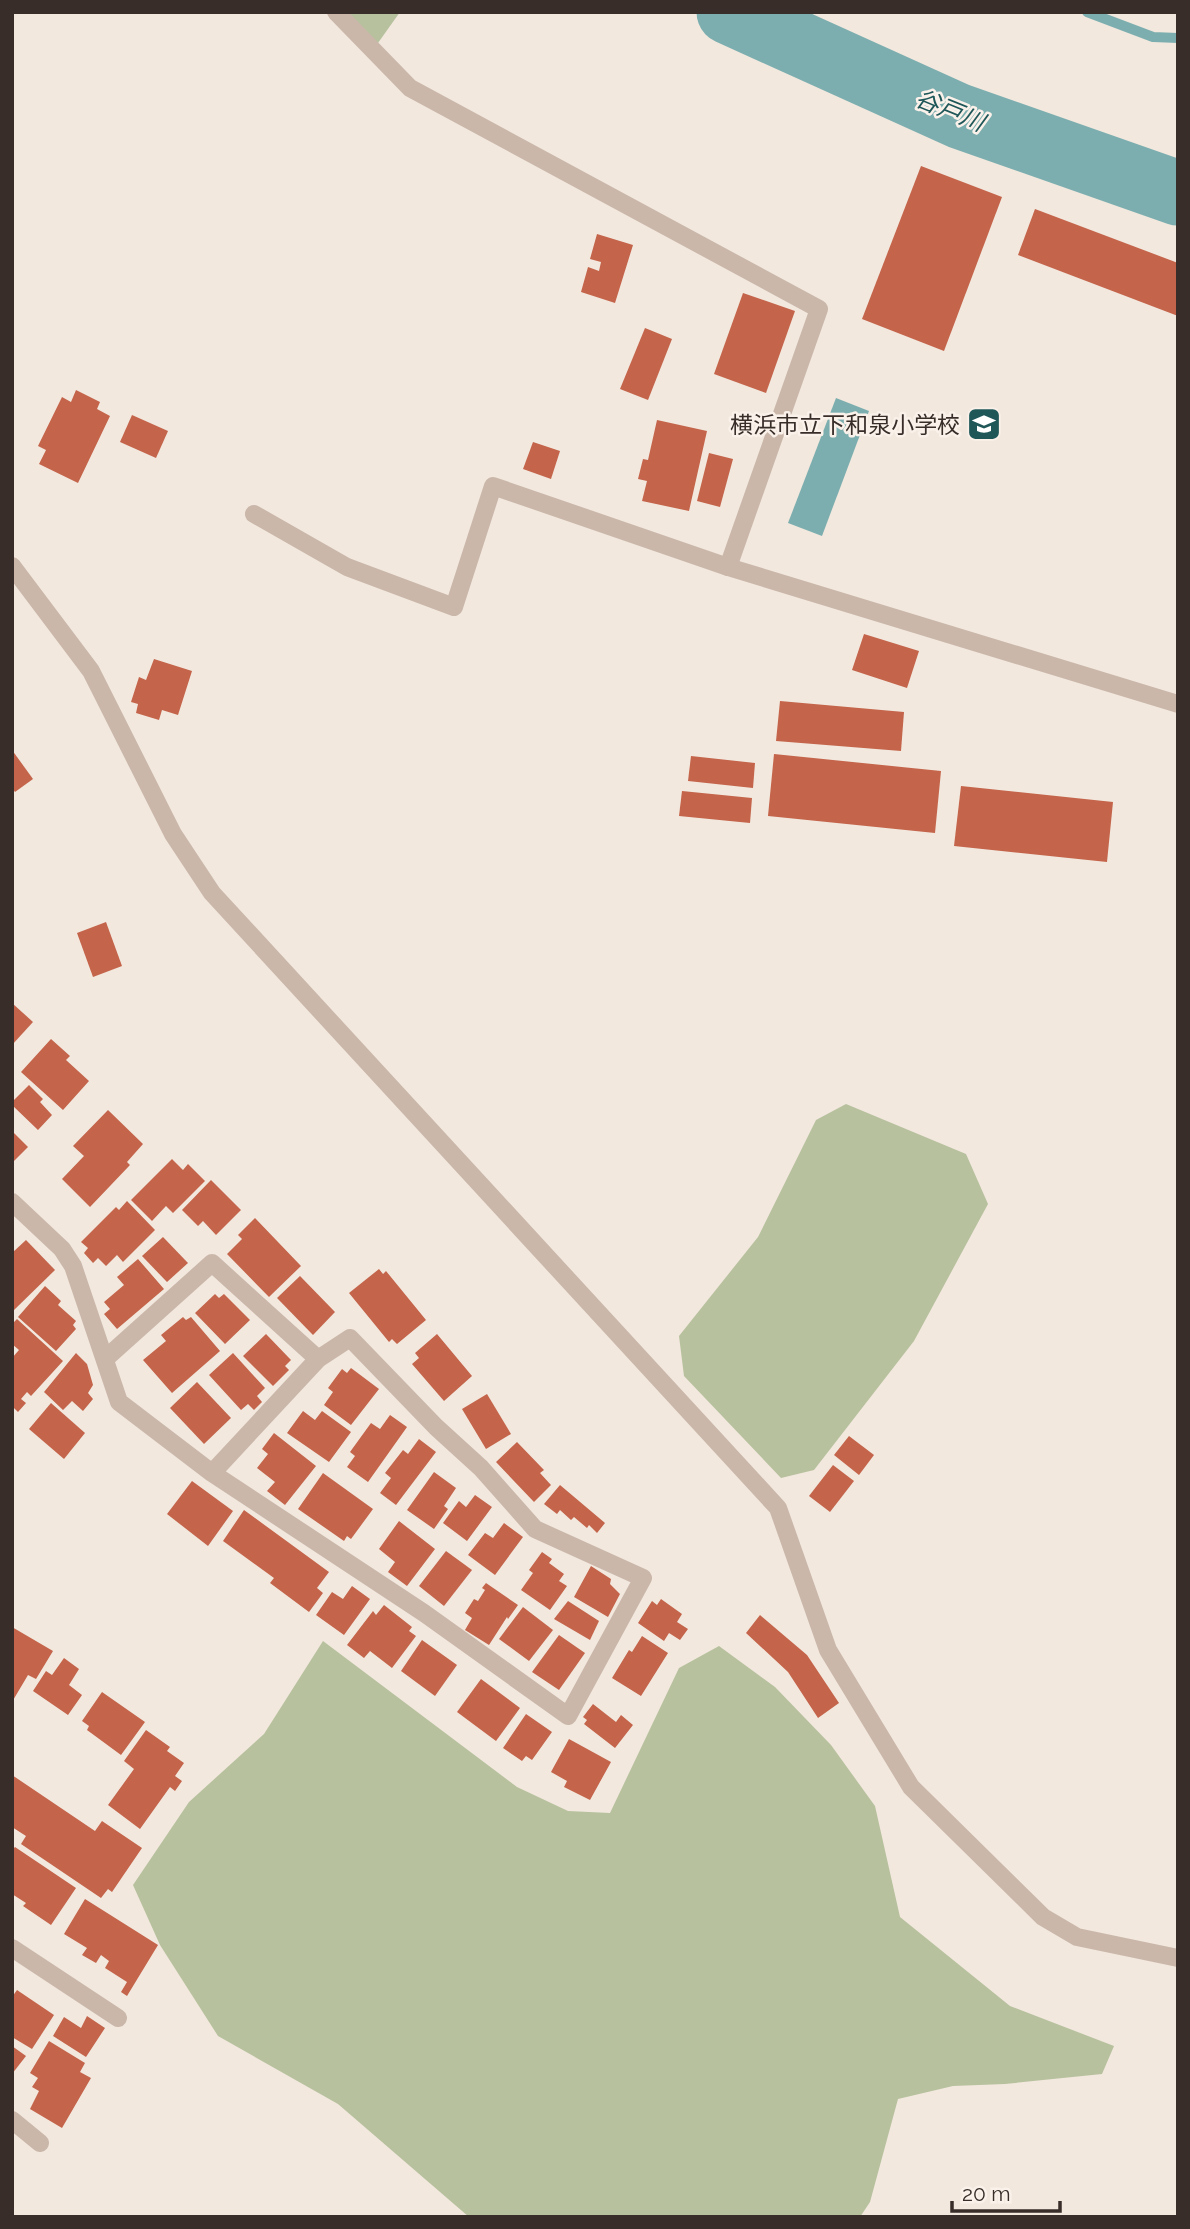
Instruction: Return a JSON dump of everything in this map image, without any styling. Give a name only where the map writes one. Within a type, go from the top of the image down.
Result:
[{"type":"street","points":[[336,12],[410,88],[819,309],[729,567]]},
{"type":"street","points":[[254,514],[347,567],[454,607],[493,486],[729,567],[1178,704]]},
{"type":"street","points":[[12,566],[91,671],[173,834],[212,893],[778,1508],[828,1650],[911,1787],[1043,1917],[1077,1937],[1178,1958]]},
{"type":"street","points":[[12,1202],[62,1250],[73,1266],[119,1402],[212,1473],[424,1613],[568,1716],[643,1578],[535,1529],[481,1468],[436,1427],[350,1338],[318,1359],[212,1473]]},
{"type":"street","points":[[105,1359],[212,1263],[318,1359]]},
{"type":"street","points":[[12,1948],[118,2018]]},
{"type":"street","points":[[12,2120],[40,2143]]},
{"type":"green space","points":[[336,12],[400,12],[373,50]]},
{"type":"green space","points":[[846,1104],[966,1154],[988,1204],[914,1341],[814,1470],[781,1478],[684,1376],[679,1336],[758,1237],[816,1120]]},
{"type":"green space","points":[[323,1641],[517,1787],[568,1811],[610,1813],[679,1668],[719,1646],[775,1687],[831,1745],[875,1806],[900,1917],[1010,2006],[1114,2046],[1102,2074],[1005,2084],[953,2086],[898,2099],[870,2202],[860,2217],[469,2217],[338,2104],[218,2036],[160,1945],[133,1885],[189,1802],[264,1734]]},
{"type":"water","points":[[836,398],[869,411],[822,536],[788,523]]},
{"type":"building","points":[[921,166],[1002,197],[944,351],[862,319]]},
{"type":"building","points":[[1035,209],[1178,263],[1178,316],[1018,255]]},
{"type":"building","points":[[597,234],[633,245],[615,303],[581,292],[588,267],[599,271],[601,262],[590,259]]},
{"type":"building","points":[[743,293],[795,311],[766,393],[714,374]]},
{"type":"building","points":[[645,328],[672,339],[648,400],[620,389]]},
{"type":"building","points":[[76,390],[100,402],[97,409],[110,416],[78,483],[39,464],[46,450],[38,446],[62,397],[71,402]]},
{"type":"building","points":[[132,415],[168,431],[156,458],[120,442]]},
{"type":"building","points":[[657,420],[707,431],[689,511],[642,501],[647,481],[638,479],[643,459],[648,460]]},
{"type":"building","points":[[533,442],[560,451],[551,479],[523,469]]},
{"type":"building","points":[[709,453],[733,459],[720,507],[697,501]]},
{"type":"building","points":[[864,634],[919,651],[907,688],[852,670]]},
{"type":"building","points":[[154,659],[192,671],[178,715],[162,710],[159,720],[136,713],[138,704],[131,702],[139,677],[146,680]]},
{"type":"building","points":[[780,701],[904,712],[901,751],[776,741]]},
{"type":"building","points":[[12,750],[33,779],[15,792],[12,788]]},
{"type":"building","points":[[774,754],[941,771],[935,833],[768,816]]},
{"type":"building","points":[[691,756],[755,763],[753,788],[688,781]]},
{"type":"building","points":[[961,786],[1113,802],[1107,862],[954,846]]},
{"type":"building","points":[[682,791],[752,798],[750,823],[679,816]]},
{"type":"building","points":[[106,922],[122,966],[93,977],[77,933]]},
{"type":"building","points":[[12,1003],[33,1022],[12,1045]]},
{"type":"building","points":[[51,1039],[70,1056],[66,1060],[89,1081],[63,1110],[21,1072]]},
{"type":"building","points":[[29,1085],[43,1099],[40,1102],[52,1115],[38,1130],[12,1105]]},
{"type":"building","points":[[108,1110],[143,1144],[127,1162],[130,1165],[90,1207],[62,1179],[84,1156],[73,1146]]},
{"type":"building","points":[[12,1131],[28,1147],[12,1163]]},
{"type":"building","points":[[172,1159],[183,1170],[188,1164],[205,1181],[173,1213],[166,1206],[152,1221],[131,1200]]},
{"type":"building","points":[[211,1180],[241,1210],[216,1235],[203,1221],[198,1226],[182,1210]]},
{"type":"building","points":[[127,1201],[155,1230],[123,1262],[117,1255],[106,1266],[98,1258],[93,1263],[84,1253],[88,1248],[81,1242],[116,1207],[119,1210]]},
{"type":"building","points":[[255,1218],[301,1266],[269,1297],[227,1254],[242,1239],[238,1235]]},
{"type":"building","points":[[163,1237],[188,1263],[167,1282],[142,1256]]},
{"type":"building","points":[[26,1240],[55,1270],[12,1312],[12,1253]]},
{"type":"building","points":[[138,1259],[164,1289],[117,1329],[104,1314],[110,1309],[104,1302],[124,1285],[117,1277]]},
{"type":"building","points":[[379,1269],[383,1274],[386,1271],[426,1320],[397,1344],[392,1339],[389,1342],[349,1293]]},
{"type":"building","points":[[300,1276],[335,1312],[313,1335],[277,1298]]},
{"type":"building","points":[[45,1286],[61,1301],[58,1305],[76,1321],[73,1325],[76,1329],[56,1351],[18,1317]]},
{"type":"building","points":[[215,1294],[219,1298],[224,1294],[250,1320],[225,1344],[195,1313]]},
{"type":"building","points":[[183,1317],[186,1320],[191,1317],[220,1351],[172,1393],[143,1360],[166,1341],[161,1335]]},
{"type":"building","points":[[17,1319],[63,1361],[31,1396],[27,1392],[21,1399],[26,1403],[18,1412],[12,1406],[12,1358],[19,1350],[12,1344],[12,1324]]},
{"type":"building","points":[[266,1334],[291,1360],[285,1366],[289,1370],[273,1386],[243,1356]]},
{"type":"building","points":[[437,1334],[472,1376],[444,1401],[412,1364],[419,1358],[415,1353]]},
{"type":"building","points":[[76,1353],[87,1364],[93,1385],[88,1393],[93,1399],[83,1411],[72,1401],[63,1410],[44,1392]]},
{"type":"building","points":[[233,1353],[265,1388],[257,1396],[262,1402],[254,1410],[248,1404],[241,1410],[209,1375]]},
{"type":"building","points":[[351,1368],[379,1389],[351,1425],[324,1405],[333,1392],[328,1388],[342,1369],[347,1373]]},
{"type":"building","points":[[197,1382],[231,1418],[204,1444],[170,1408]]},
{"type":"building","points":[[487,1394],[511,1434],[486,1449],[462,1409]]},
{"type":"building","points":[[51,1403],[85,1433],[64,1459],[29,1429]]},
{"type":"building","points":[[303,1411],[315,1420],[322,1411],[351,1432],[329,1462],[287,1433]]},
{"type":"building","points":[[390,1415],[407,1427],[368,1482],[347,1467],[355,1456],[350,1452],[371,1423],[380,1429]]},
{"type":"building","points":[[274,1433],[316,1466],[285,1505],[267,1491],[275,1482],[257,1468],[268,1454],[262,1449]]},
{"type":"building","points":[[849,1436],[874,1455],[859,1475],[834,1455]]},
{"type":"building","points":[[419,1439],[436,1452],[396,1505],[380,1493],[391,1478],[385,1473],[403,1450],[408,1454]]},
{"type":"building","points":[[517,1442],[544,1470],[540,1473],[551,1485],[534,1502],[496,1462]]},
{"type":"building","points":[[833,1465],[854,1481],[830,1512],[809,1496]]},
{"type":"building","points":[[434,1472],[456,1488],[444,1506],[448,1509],[434,1529],[407,1510]]},
{"type":"building","points":[[323,1473],[373,1509],[351,1539],[347,1536],[344,1541],[298,1509]]},
{"type":"building","points":[[192,1481],[233,1511],[208,1546],[167,1514]]},
{"type":"building","points":[[560,1485],[605,1523],[597,1533],[589,1525],[587,1528],[574,1517],[571,1520],[560,1510],[557,1514],[544,1504]]},
{"type":"building","points":[[475,1495],[492,1507],[467,1541],[443,1523],[459,1501],[466,1507]]},
{"type":"building","points":[[244,1510],[329,1572],[317,1588],[323,1593],[309,1612],[270,1583],[274,1578],[223,1541]]},
{"type":"building","points":[[399,1521],[435,1549],[407,1586],[388,1572],[395,1562],[379,1549]]},
{"type":"building","points":[[504,1523],[523,1537],[495,1575],[468,1555],[485,1533],[493,1538]]},
{"type":"building","points":[[446,1551],[472,1570],[444,1606],[419,1586]]},
{"type":"building","points":[[542,1552],[552,1559],[549,1563],[564,1574],[559,1581],[567,1586],[550,1610],[521,1590],[533,1573],[529,1570]]},
{"type":"building","points":[[591,1566],[611,1579],[610,1584],[620,1594],[608,1617],[574,1597]]},
{"type":"building","points":[[486,1583],[518,1605],[489,1645],[465,1630],[472,1618],[465,1613],[474,1599],[478,1601]]},
{"type":"building","points":[[352,1586],[370,1599],[344,1635],[316,1615],[332,1592],[343,1599]]},
{"type":"building","points":[[661,1599],[682,1614],[677,1622],[688,1629],[680,1640],[669,1633],[664,1641],[638,1623],[652,1601],[657,1605]]},
{"type":"building","points":[[568,1601],[599,1621],[590,1640],[554,1619]]},
{"type":"building","points":[[384,1605],[412,1627],[409,1631],[416,1636],[392,1668],[370,1651],[364,1658],[347,1645],[373,1611],[376,1615]]},
{"type":"building","points":[[523,1607],[553,1630],[529,1661],[499,1639]]},
{"type":"building","points":[[760,1615],[807,1655],[839,1703],[818,1718],[788,1672],[746,1633]]},
{"type":"building","points":[[12,1627],[53,1651],[36,1679],[28,1675],[12,1702]]},
{"type":"building","points":[[559,1635],[585,1653],[559,1690],[532,1672]]},
{"type":"building","points":[[642,1636],[668,1653],[641,1696],[612,1678],[629,1650],[632,1652]]},
{"type":"building","points":[[422,1640],[457,1665],[435,1696],[401,1671]]},
{"type":"building","points":[[64,1658],[79,1669],[69,1685],[82,1695],[68,1715],[33,1691],[46,1671],[52,1675]]},
{"type":"building","points":[[481,1679],[520,1708],[496,1741],[457,1712]]},
{"type":"building","points":[[102,1692],[145,1722],[121,1755],[87,1730],[89,1726],[82,1721]]},
{"type":"building","points":[[593,1704],[616,1722],[621,1715],[633,1725],[615,1748],[584,1724],[587,1720],[583,1717]]},
{"type":"building","points":[[526,1714],[552,1732],[532,1760],[526,1756],[522,1761],[503,1748]]},
{"type":"building","points":[[146,1730],[170,1747],[167,1751],[184,1763],[175,1776],[182,1781],[175,1791],[170,1787],[140,1829],[108,1805],[134,1769],[124,1761]]},
{"type":"building","points":[[569,1739],[611,1762],[590,1800],[564,1787],[567,1781],[551,1772]]},
{"type":"building","points":[[12,1775],[95,1831],[102,1821],[142,1848],[112,1892],[108,1889],[101,1898],[21,1844],[26,1836],[12,1827]]},
{"type":"building","points":[[15,1847],[76,1888],[51,1925],[23,1906],[26,1903],[12,1894],[12,1850]]},
{"type":"building","points":[[85,1899],[158,1945],[127,1996],[121,1992],[127,1982],[105,1968],[109,1961],[101,1955],[96,1963],[82,1955],[87,1948],[64,1934]]},
{"type":"building","points":[[17,1990],[54,2015],[32,2049],[12,2037],[12,1997]]},
{"type":"building","points":[[87,2016],[105,2028],[86,2057],[53,2036],[64,2017],[81,2028]]},
{"type":"building","points":[[49,2041],[85,2063],[80,2072],[91,2078],[62,2128],[30,2109],[39,2091],[32,2087],[38,2078],[30,2073]]},
{"type":"building","points":[[12,2046],[26,2056],[12,2074]]},
{"type":"waterway","name":"谷戸川","points":[[729,12],[959,116],[1178,193]]},
{"type":"waterway","points":[[1087,12],[1153,37],[1178,38]]},
{"type":"place","name":"横浜市立下和泉小学校","points":[[984,424]]}]
